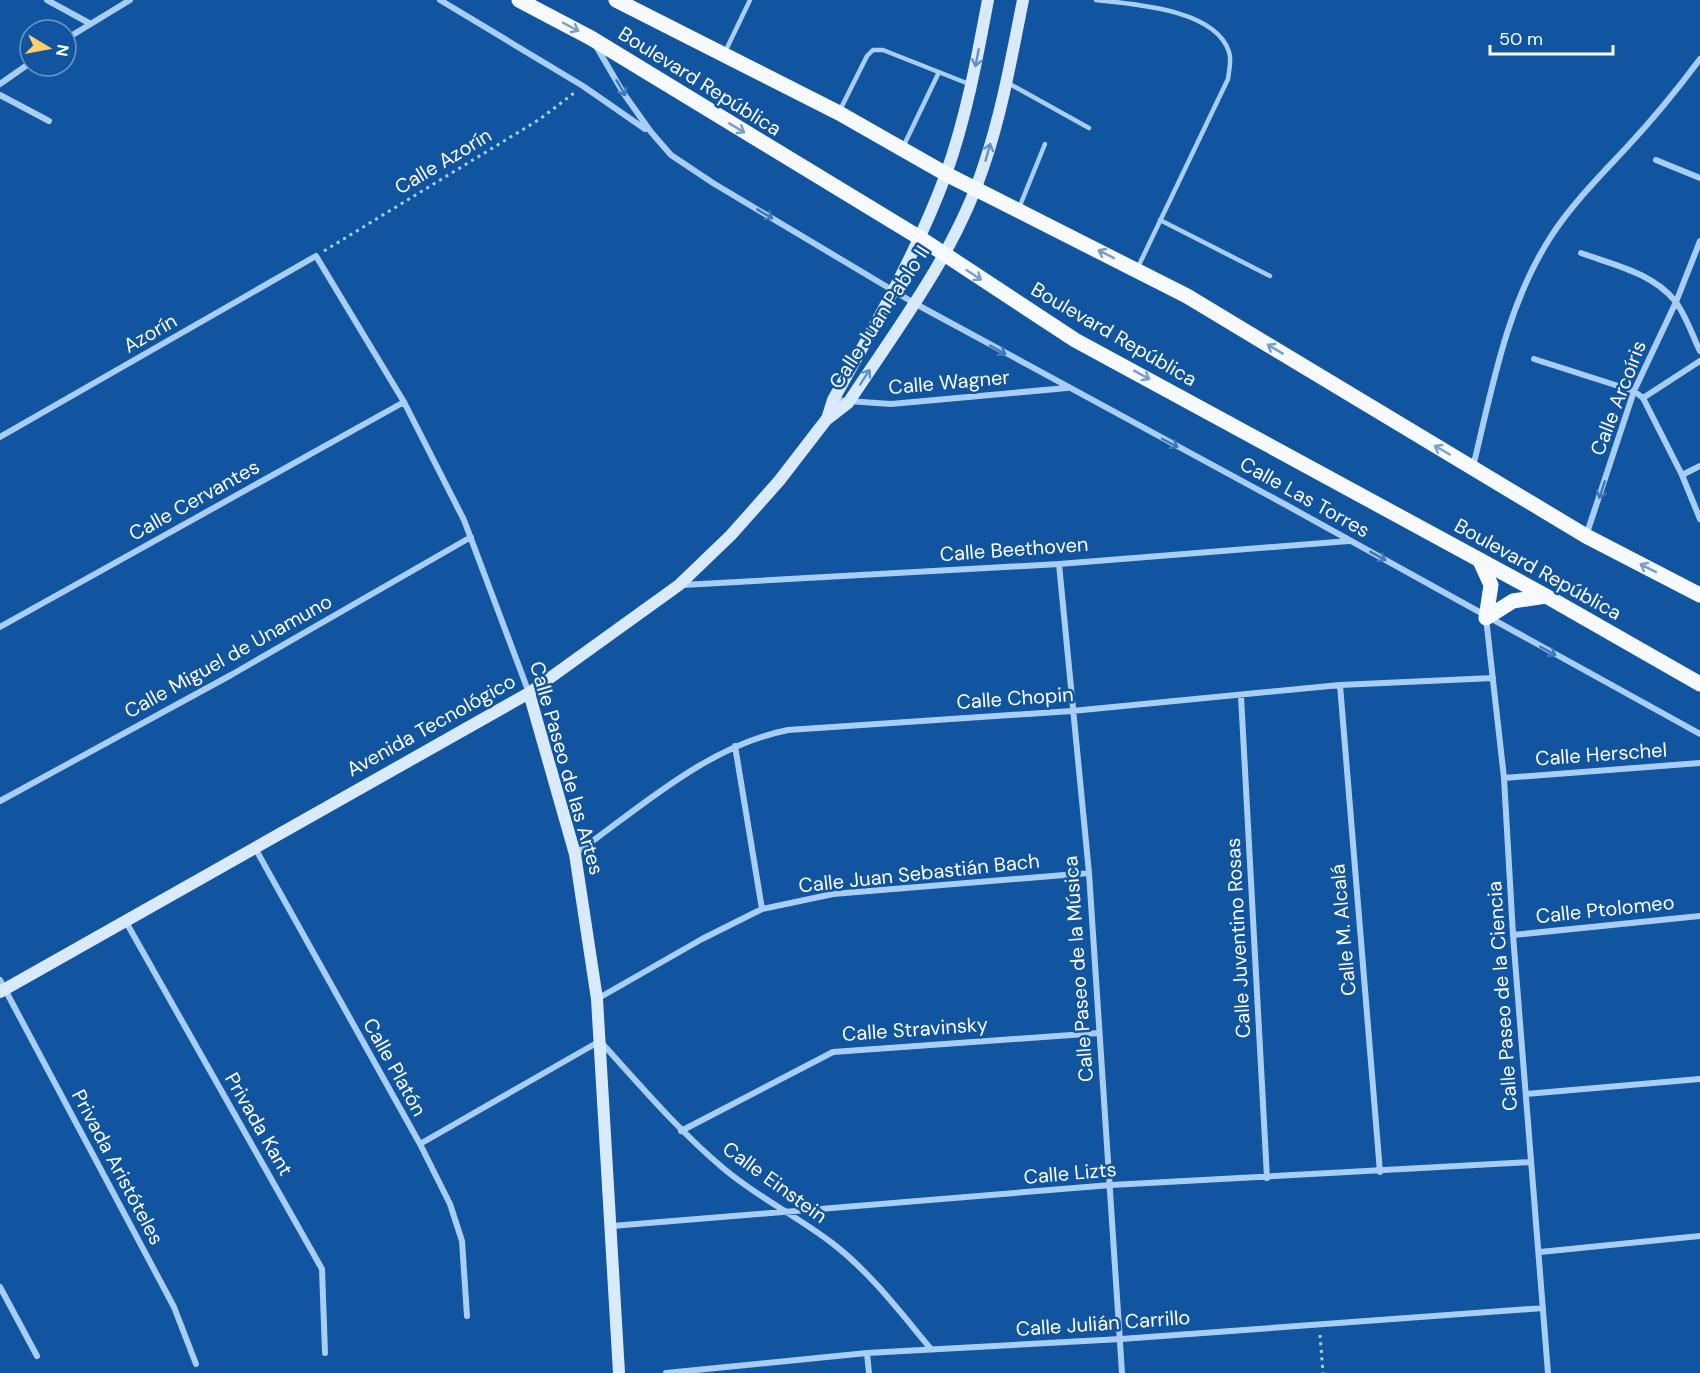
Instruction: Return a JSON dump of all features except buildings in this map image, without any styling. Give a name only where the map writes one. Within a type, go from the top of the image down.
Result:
[{"type":"main road","name":"Boulevard República","points":[[519,0],[591,38],[920,238],[1075,340],[1546,596],[1700,684]]},
{"type":"main road","name":"Boulevard República","points":[[616,0],[839,112],[946,174],[1187,296],[1586,536],[1700,595]]},
{"type":"main road","name":"Calle Juan Pablo II","points":[[826,420],[833,400],[920,238],[946,174],[972,85],[988,0]]},
{"type":"main road","name":"Calle Juan Pablo II","points":[[826,420],[848,403],[914,303],[944,255],[976,188],[1006,82],[1023,0]]},
{"type":"main road","name":"Avenida Tecnológico","points":[[2,987],[126,922],[529,693],[679,585],[731,535],[779,481],[826,420]]},
{"type":"main road","points":[[1480,561],[1491,585],[1486,618]]},
{"type":"main road","points":[[1486,618],[1513,601],[1546,596]]},
{"type":"main road","name":"Calle Paseo de las Artes","points":[[529,693],[575,854],[597,999],[619,1373]]},
{"type":"street","points":[[47,0],[89,23]]},
{"type":"street","points":[[78,31],[130,0]]},
{"type":"street","points":[[440,0],[583,86],[651,132]]},
{"type":"street","points":[[591,38],[624,94],[651,132]]},
{"type":"street","points":[[1473,468],[1503,347],[1517,304],[1534,266],[1551,237],[1600,173],[1663,106],[1700,59]]},
{"type":"street","points":[[0,84],[18,71]]},
{"type":"street","points":[[0,95],[49,121]]},
{"type":"street","name":"Calle Las Torres","points":[[651,132],[671,155],[713,183],[892,291],[1700,734]]},
{"type":"street","points":[[1656,160],[1700,178]]},
{"type":"street","name":"Calle Arcoíris","points":[[1586,536],[1634,391],[1676,302],[1700,241]]},
{"type":"street","points":[[1581,253],[1658,284],[1676,302],[1700,351]]},
{"type":"street","name":"Calle Paseo de las Artes","points":[[316,256],[404,402],[471,537],[529,693]]},
{"type":"street","name":"Azorín","points":[[0,437],[316,256]]},
{"type":"street","points":[[1534,359],[1634,391],[1643,398],[1682,475],[1700,519]]},
{"type":"street","points":[[1643,398],[1700,361]]},
{"type":"street","name":"Calle Wagner","points":[[833,400],[848,403],[891,404],[1068,388]]},
{"type":"street","name":"Calle Cervantes","points":[[0,627],[404,402]]},
{"type":"street","points":[[1682,475],[1700,466]]},
{"type":"street","name":"Calle Miguel de Unamuno","points":[[0,801],[231,675],[471,537]]},
{"type":"street","name":"Calle Beethoven","points":[[679,585],[1059,564],[1350,541]]},
{"type":"street","name":"Calle Paseo de la Música","points":[[1059,564],[1089,873],[1122,1373]]},
{"type":"street","name":"Calle Paseo de la Ciencia","points":[[1486,618],[1504,778],[1513,935],[1548,1373]]},
{"type":"street","name":"Calle Chopin","points":[[575,854],[708,760],[760,736],[788,730],[1072,711],[1340,685],[1492,678]]},
{"type":"street","name":"Calle M. Alcalá","points":[[1340,685],[1380,1172]]},
{"type":"street","name":"Calle Juventino Rosas","points":[[1241,696],[1267,1178]]},
{"type":"street","points":[[735,746],[762,909]]},
{"type":"street","name":"Calle Herschel","points":[[1504,778],[1700,763]]},
{"type":"street","name":"Calle Platón","points":[[254,848],[420,1144],[458,1224],[462,1241],[467,1316]]},
{"type":"street","name":"Calle Juan Sebastián Bach","points":[[597,999],[702,939],[762,909],[833,894],[1089,873]]},
{"type":"street","name":"Calle Ptolomeo","points":[[1513,935],[1700,916]]},
{"type":"street","name":"Privada Kant","points":[[126,922],[322,1269],[325,1353]]},
{"type":"street","name":"Privada Aristóteles","points":[[2,987],[174,1307],[196,1364]]},
{"type":"street","name":"Calle Stravinsky","points":[[681,1131],[832,1052],[1099,1033]]},
{"type":"street","points":[[420,1144],[600,1041]]},
{"type":"street","name":"Calle Einstein","points":[[600,1041],[681,1131],[725,1170],[784,1213],[832,1242],[857,1265],[883,1291],[931,1349]]},
{"type":"street","points":[[1526,1094],[1700,1079]]},
{"type":"street","name":"Calle Lizts","points":[[612,1226],[1111,1185],[1531,1162]]},
{"type":"street","points":[[1540,1252],[1700,1236]]},
{"type":"street","points":[[0,1287],[37,1356]]},
{"type":"street","name":"Calle Julián Carrillo","points":[[666,1373],[867,1353],[1121,1339],[1543,1308]]},
{"type":"street","points":[[867,1353],[869,1373]]},
{"type":"lane","points":[[724,54],[750,0]]},
{"type":"lane","points":[[1096,0],[1140,5],[1192,17],[1214,30],[1229,48],[1231,58],[1228,80],[1137,270]]},
{"type":"lane","points":[[839,112],[867,56],[873,50],[883,50],[972,85]]},
{"type":"lane","points":[[902,149],[939,72]]},
{"type":"lane","points":[[1006,82],[1089,128]]},
{"type":"lane","points":[[1018,209],[1045,144]]},
{"type":"lane","points":[[1160,220],[1270,276]]},
{"type":"path","name":"Calle Azorín","points":[[316,256],[540,119],[583,86]]},
{"type":"path","points":[[1319,1324],[1323,1373]]}]
